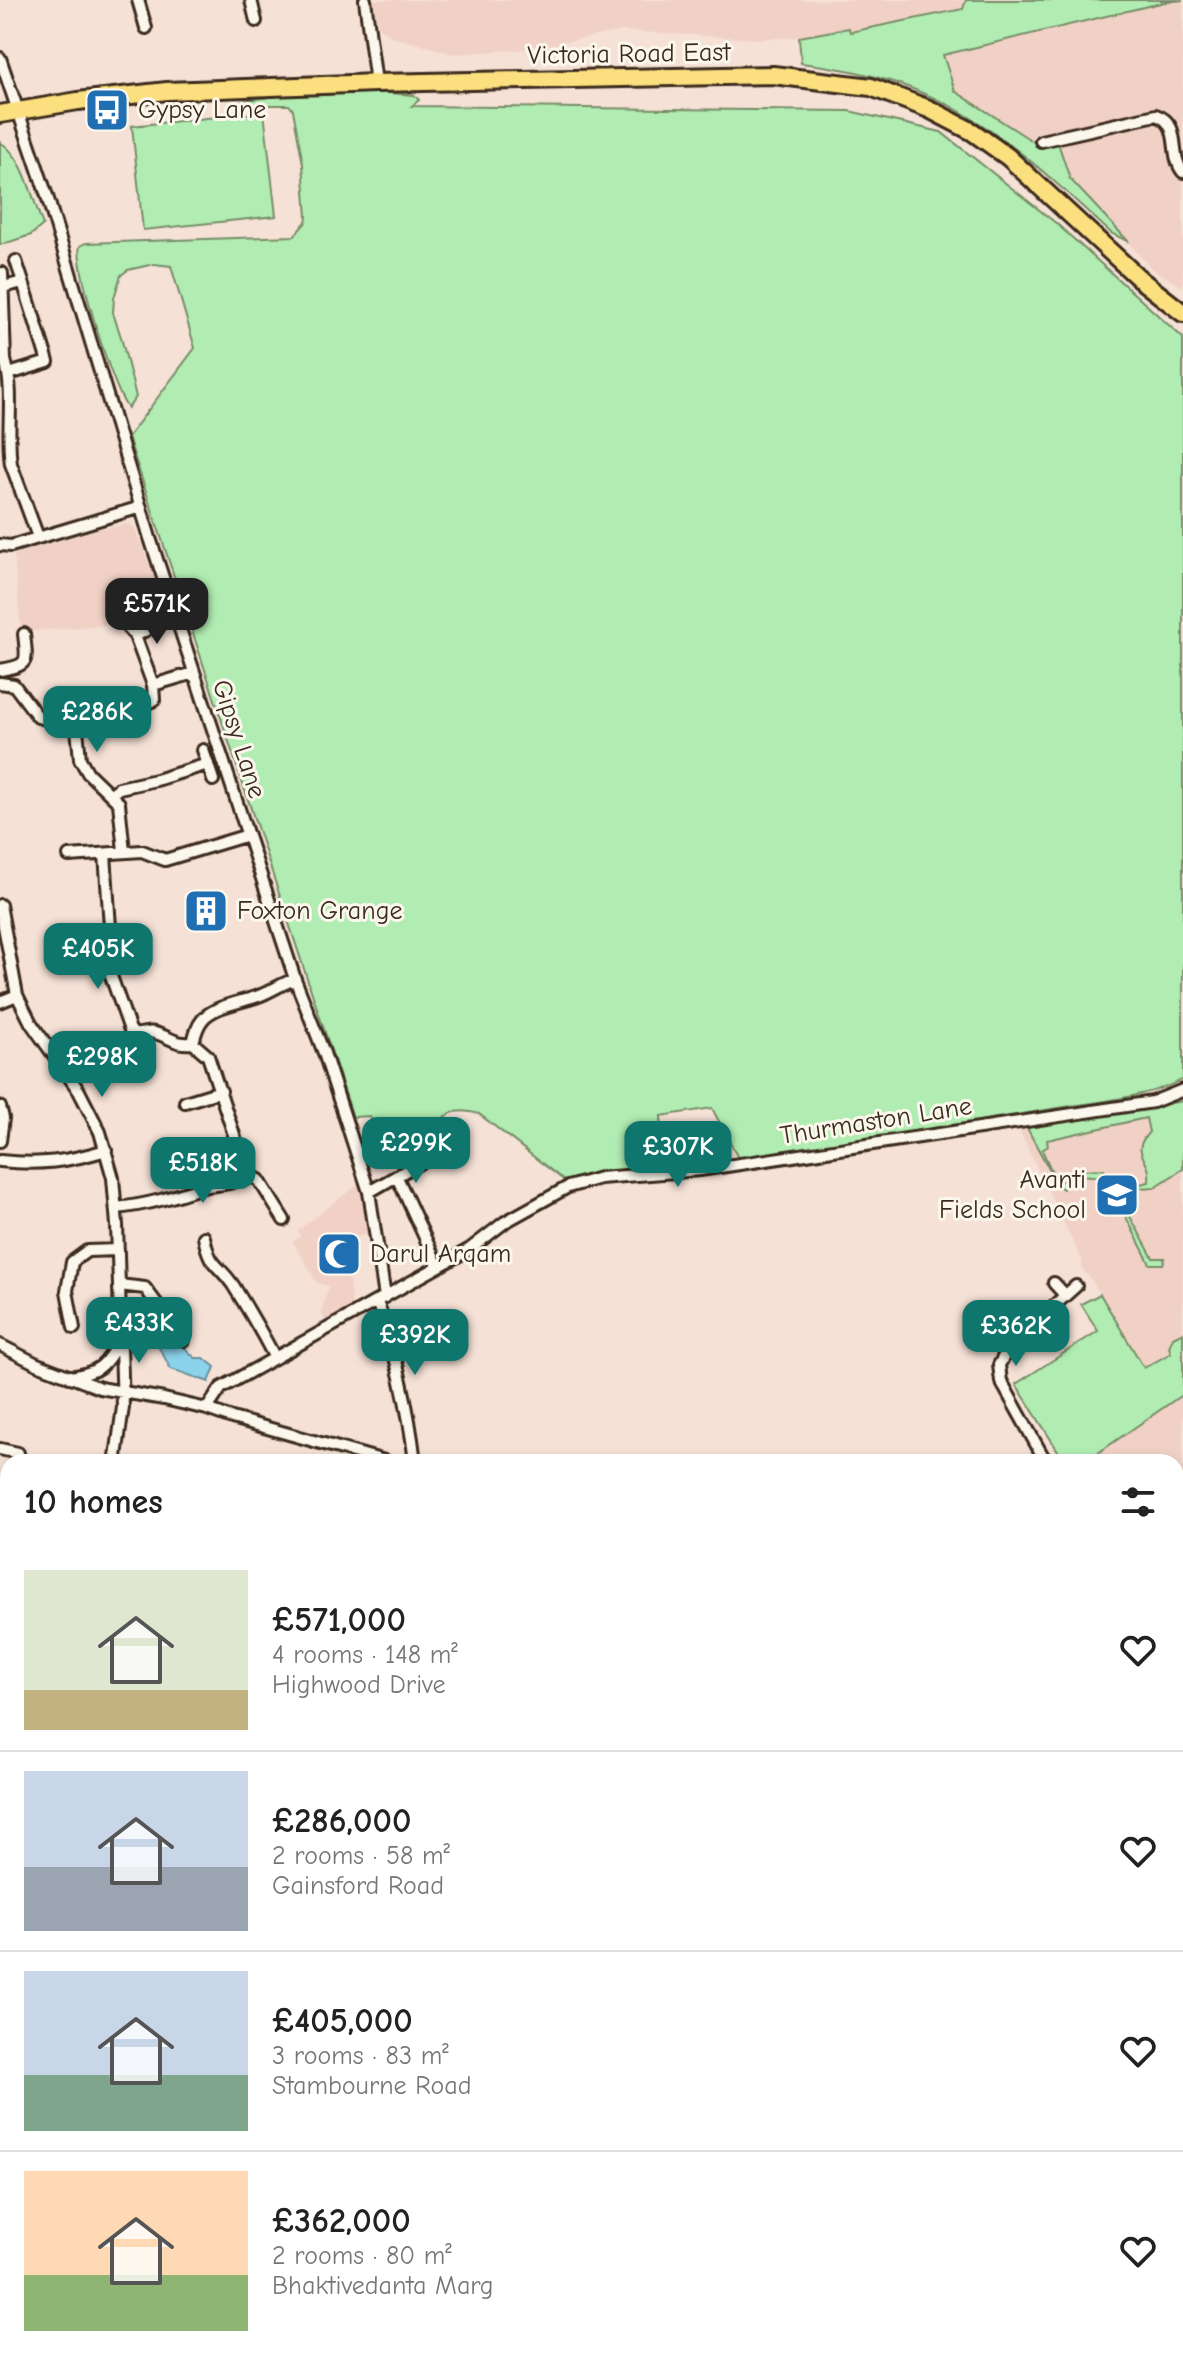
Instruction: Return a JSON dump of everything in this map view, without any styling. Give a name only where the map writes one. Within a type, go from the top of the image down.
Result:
[{"type":"highway","name":"Victoria Road East","points":[[0,114],[167,91],[376,83],[773,75],[871,87],[929,109],[973,132],[1008,157],[1142,281],[1183,313]]},
{"type":"street","points":[[138,0],[146,28]]},
{"type":"street","points":[[251,0],[256,21]]},
{"type":"street","points":[[365,0],[376,83]]},
{"type":"street","name":"Gipsy Lane","points":[[0,58],[90,333],[194,673],[369,1192],[384,1319],[414,1454]]},
{"type":"street","points":[[1041,141],[1156,115],[1170,123],[1175,133],[1177,163],[1183,172]]},
{"type":"street","points":[[9,374],[48,362],[16,261]]},
{"type":"street","points":[[2,273],[5,360],[9,374],[6,420],[11,464],[38,537]]},
{"type":"street","points":[[3,287],[23,282]]},
{"type":"street","points":[[0,545],[11,546],[141,507]]},
{"type":"street","points":[[0,683],[14,685],[38,717],[76,719],[134,709],[154,700],[153,685],[135,636],[127,627]]},
{"type":"street","points":[[135,636],[148,629]]},
{"type":"street","points":[[0,670],[20,667],[25,663],[24,634]]},
{"type":"street","points":[[153,685],[194,673]]},
{"type":"street","points":[[76,719],[80,759],[88,773],[111,794],[122,811],[124,851]]},
{"type":"street","points":[[203,750],[213,780]]},
{"type":"street","points":[[111,794],[119,788],[208,764]]},
{"type":"street","points":[[69,856],[142,851],[165,860],[248,835]]},
{"type":"street","points":[[105,854],[110,927],[106,962],[130,1030],[135,1035],[154,1032],[182,1044],[193,1043],[208,1056],[243,1162],[243,1172],[236,1181],[207,1186],[161,1202],[116,1208]]},
{"type":"street","points":[[0,905],[17,995],[31,1023],[79,1091],[100,1132],[113,1178],[123,1407],[116,1454]]},
{"type":"street","points":[[193,1043],[195,1032],[204,1017],[295,979]]},
{"type":"street","points":[[0,1002],[17,995]]},
{"type":"street","name":"Thurmaston Lane","points":[[207,1409],[221,1388],[470,1249],[505,1222],[568,1187],[600,1178],[730,1166],[1153,1102],[1183,1090]]},
{"type":"street","points":[[185,1102],[221,1091]]},
{"type":"street","points":[[0,1107],[3,1118],[0,1141]]},
{"type":"street","points":[[369,1192],[447,1147]]},
{"type":"street","points":[[0,1161],[35,1165],[70,1161],[106,1150]]},
{"type":"street","points":[[243,1172],[259,1180],[284,1220]]},
{"type":"street","points":[[397,1177],[438,1266]]},
{"type":"street","points":[[204,1237],[212,1265],[227,1276],[275,1358]]},
{"type":"street","points":[[74,1328],[67,1291],[72,1262],[87,1251],[118,1250]]},
{"type":"street","points":[[1054,1283],[1065,1295]]},
{"type":"street","points":[[119,1285],[145,1288],[184,1340]]},
{"type":"street","points":[[1042,1454],[1001,1381],[999,1365],[1010,1345],[1076,1286]]},
{"type":"street","points":[[67,1377],[90,1374],[104,1366],[121,1337]]},
{"type":"street","points":[[0,1345],[67,1377],[122,1393],[207,1409],[360,1454]]},
{"type":"street","points":[[0,1449],[18,1453]]},
{"type":"shaded area","points":[[372,0],[966,0],[964,9],[850,32],[848,28],[799,37],[757,39],[622,31],[527,49],[454,54],[393,37],[379,28]]},
{"type":"shaded area","points":[[1183,0],[1183,287],[1152,269],[1070,179],[1058,144],[1040,146],[955,91],[943,55]]},
{"type":"shaded area","points":[[129,524],[134,527],[170,613],[130,619],[118,624],[21,632],[14,554],[97,529]]},
{"type":"shaded area","name":"Avanti Fields School","points":[[1183,1101],[1183,1346],[1144,1368],[1093,1282],[1082,1269],[1082,1261],[1019,1130]]},
{"type":"shaded area","name":"Darul Arqam","points":[[361,1182],[368,1201],[372,1234],[345,1238],[352,1308],[326,1323],[321,1312],[329,1286],[317,1283],[293,1242],[300,1236],[297,1231]]},
{"type":"shaded area","points":[[1183,1394],[1183,1454],[1097,1454]]},
{"type":"green space","points":[[966,0],[1183,0],[943,55],[955,91],[1040,146],[1058,143],[1070,179],[1129,242],[1111,233],[1040,169],[972,118],[896,83],[852,71],[801,63],[799,37],[849,28],[850,32],[963,9]]},
{"type":"green space","points":[[364,91],[414,95],[419,100],[412,106],[849,111],[941,132],[1057,224],[1183,338],[1183,1079],[1153,1091],[1117,1099],[738,1158],[712,1108],[661,1116],[664,1168],[566,1182],[479,1114],[463,1111],[450,1113],[440,1121],[432,1136],[397,1123],[375,1125],[370,1116],[353,1117],[128,437],[195,348],[171,266],[154,264],[128,270],[121,275],[114,298],[113,313],[136,397],[128,408],[96,328],[83,277],[80,246],[86,243],[294,236],[307,217],[303,164],[293,110],[289,105],[242,105],[242,101],[285,95]]},
{"type":"green space","points":[[264,112],[276,216],[143,230],[132,126]]},
{"type":"green space","points":[[0,142],[22,168],[43,225],[31,235],[0,245]]},
{"type":"green space","points":[[1183,1101],[1183,1169],[1155,1187],[1121,1194],[1127,1207],[1123,1210],[1110,1187],[1112,1185],[1113,1190],[1149,1182],[1149,1170],[1141,1150],[1149,1132],[1146,1118],[1047,1140],[1048,1146],[1042,1150],[1057,1183],[1082,1170],[1104,1169],[1106,1177],[1078,1176],[1063,1189],[1058,1186],[1027,1128]]},
{"type":"green space","points":[[1127,1211],[1153,1258],[1165,1258],[1163,1264],[1150,1264],[1125,1215]]},
{"type":"green space","points":[[1100,1294],[1144,1368],[1171,1353],[1169,1347],[1173,1337],[1183,1332],[1183,1394],[1097,1454],[1060,1454],[1016,1384],[1098,1331],[1081,1304]]},
{"type":"water","points":[[146,1309],[195,1358],[204,1358],[215,1367],[209,1382],[171,1369],[143,1319]]},
{"type":"place","name":"Gypsy Lane","points":[[107,110]]},
{"type":"place","name":"Foxton Grange","points":[[206,911]]},
{"type":"place","name":"Avanti Fields School","points":[[1117,1195]]},
{"type":"place","name":"Darul Arqam","points":[[339,1254]]}]
